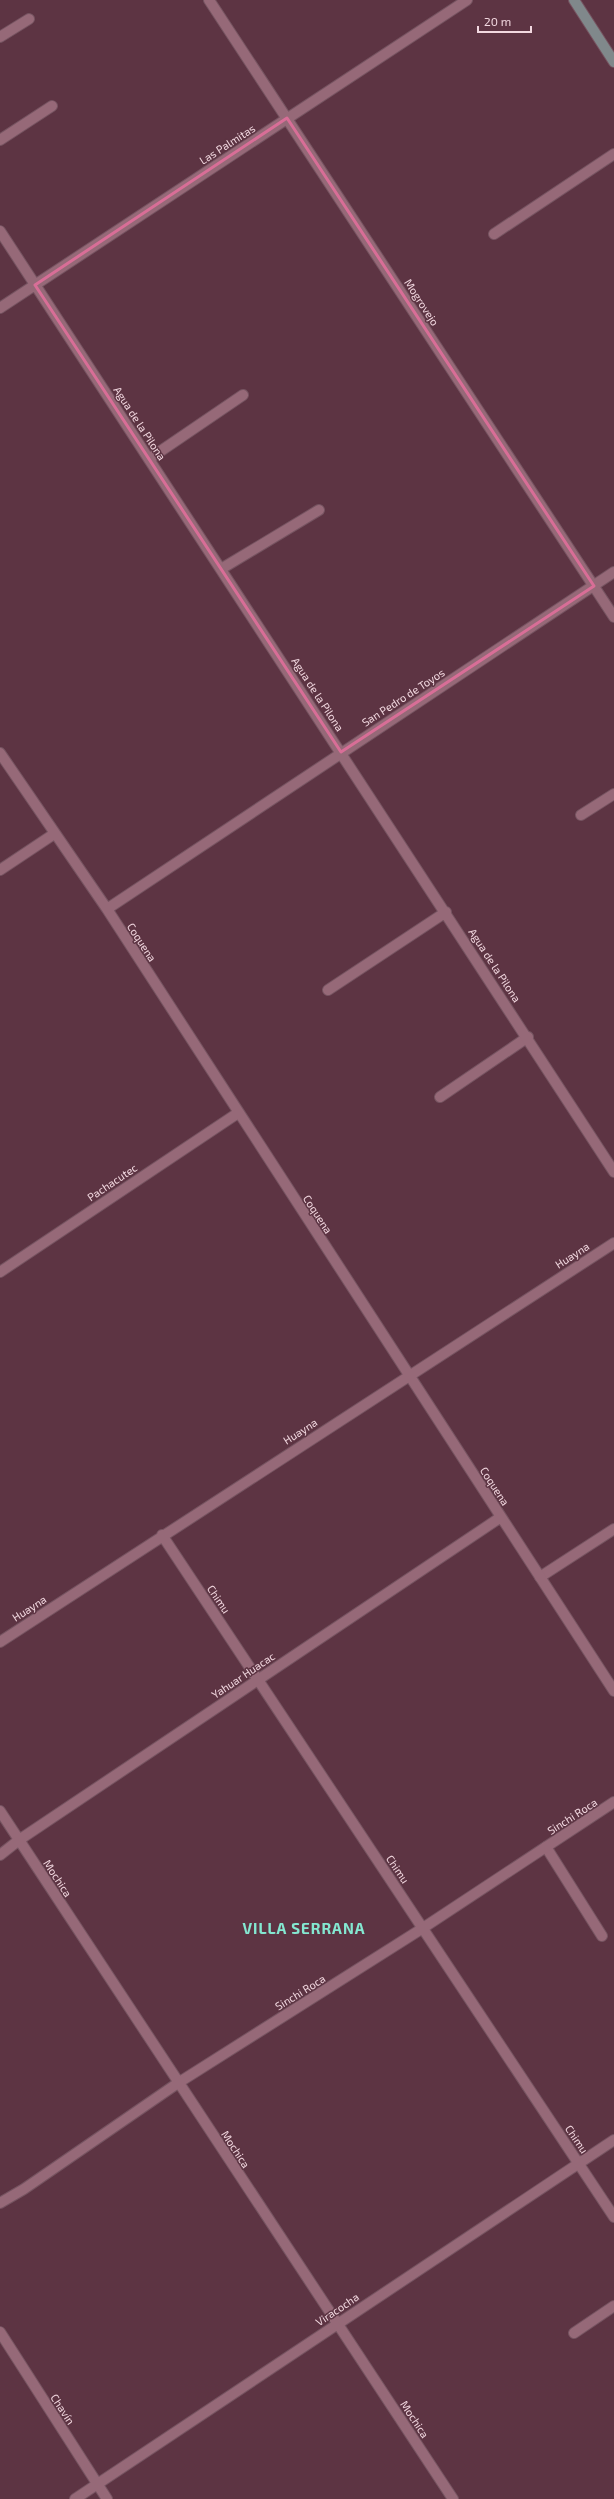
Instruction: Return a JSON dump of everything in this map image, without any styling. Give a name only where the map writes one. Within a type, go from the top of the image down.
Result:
[{"type":"main road","points":[[574,0],[614,62]]},
{"type":"street","name":"Mogrovejo","points":[[209,0],[614,617]]},
{"type":"street","name":"Las Palmitas","points":[[0,308],[467,0]]},
{"type":"street","points":[[0,37],[29,19]]},
{"type":"street","points":[[0,140],[52,106]]},
{"type":"street","points":[[494,234],[614,154]]},
{"type":"street","name":"Agua de la Pilona","points":[[0,231],[528,1037],[614,1172]]},
{"type":"street","points":[[149,459],[243,395]]},
{"type":"street","points":[[221,569],[319,510]]},
{"type":"street","name":"San Pedro de Toyos","points":[[107,909],[341,752],[614,572]]},
{"type":"street","name":"Coquena","points":[[0,752],[54,834],[107,909],[614,1691]]},
{"type":"street","points":[[581,815],[614,794]]},
{"type":"street","points":[[0,870],[54,834]]},
{"type":"street","points":[[328,990],[446,912]]},
{"type":"street","points":[[440,1097],[528,1037]]},
{"type":"street","name":"Pachacutec","points":[[0,1272],[238,1113]]},
{"type":"street","name":"Huayna","points":[[0,1642],[408,1375],[614,1243]]},
{"type":"street","name":"Yahuar Huacac","points":[[0,1855],[19,1840],[502,1518]]},
{"type":"street","points":[[540,1577],[614,1529]]},
{"type":"street","name":"Chimu","points":[[162,1535],[614,2217]]},
{"type":"street","name":"Sinchi Roca","points":[[0,2203],[24,2190],[178,2083],[423,1928],[614,1802]]},
{"type":"street","name":"Mochica","points":[[0,1811],[453,2499]]},
{"type":"street","points":[[546,1847],[602,1936]]},
{"type":"street","name":"Viracocha","points":[[75,2499],[614,2140]]},
{"type":"street","points":[[574,2333],[614,2306]]},
{"type":"street","name":"Chavín","points":[[0,2332],[107,2499]]},
{"type":"highlighted area","points":[[287,118],[594,586],[341,752],[35,285]]},
{"type":"district","name":"VILLA SERRANA","points":[[304,1928]]}]
